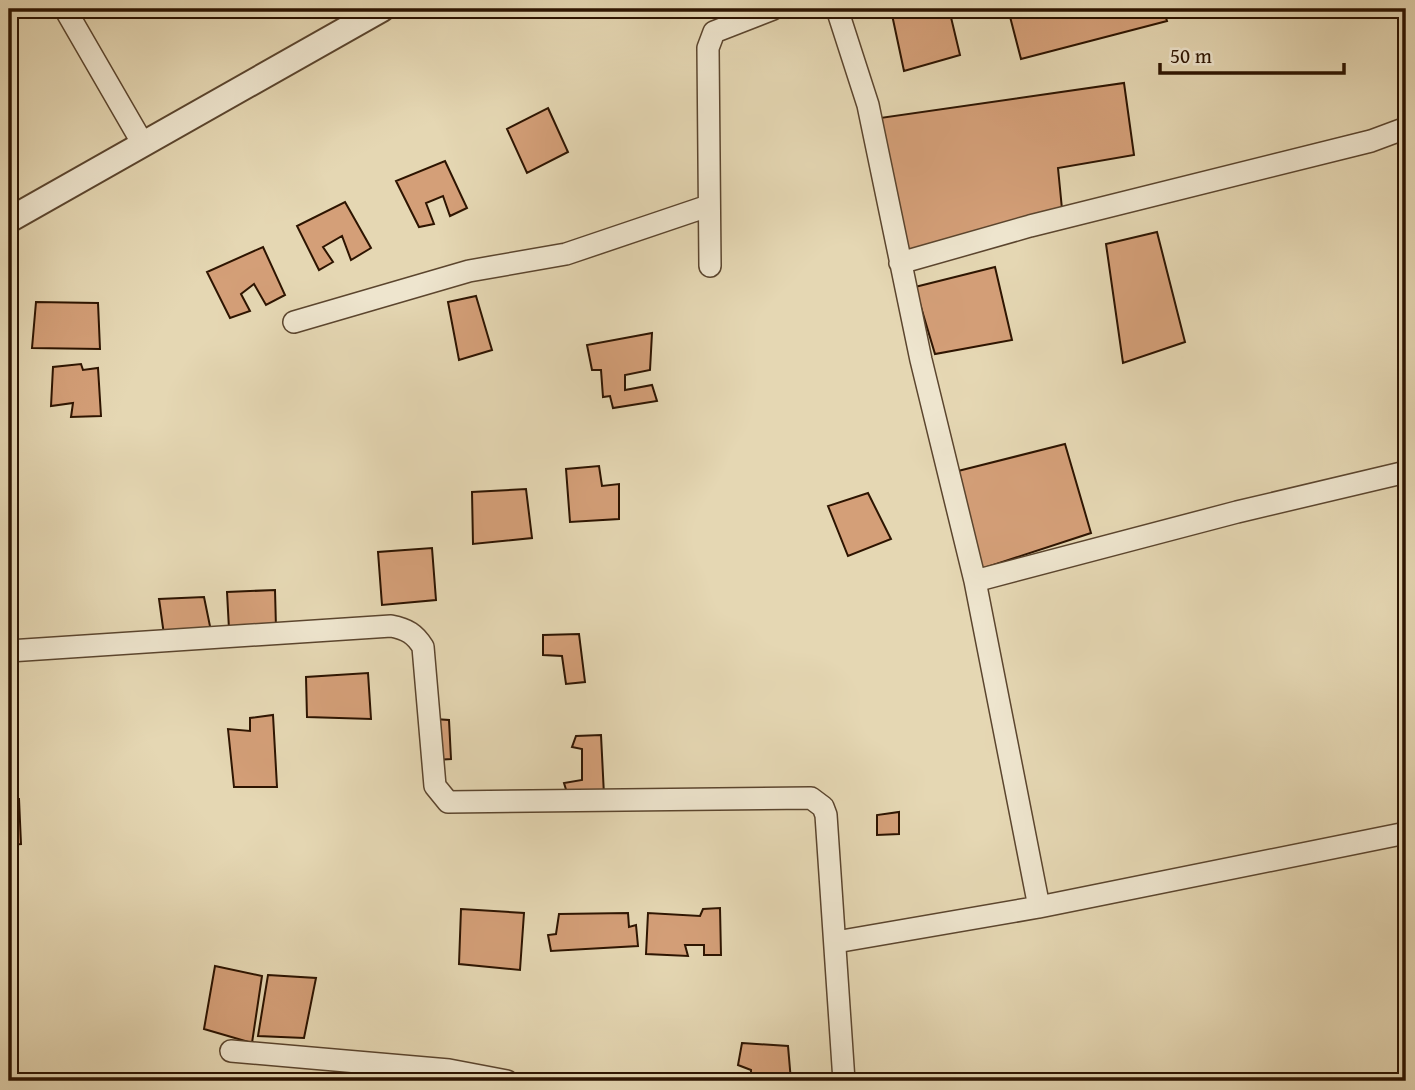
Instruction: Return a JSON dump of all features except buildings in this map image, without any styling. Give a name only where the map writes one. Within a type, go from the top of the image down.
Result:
[{"type":"street","points":[[65,9],[142,144]]},
{"type":"street","points":[[9,220],[382,9]]},
{"type":"street","points":[[710,266],[708,48],[714,32],[773,9]]},
{"type":"street","points":[[837,9],[867,105],[900,262],[975,580],[1039,907]]},
{"type":"street","points":[[900,262],[1030,226],[1371,141],[1406,128]]},
{"type":"street","points":[[294,322],[469,271],[566,254],[708,206]]},
{"type":"street","points":[[975,580],[1237,512],[1406,472]]},
{"type":"street","points":[[9,651],[377,627],[404,628],[416,637],[423,647],[435,786],[448,802],[811,798],[823,807],[826,815],[844,1081]]},
{"type":"street","points":[[836,942],[1039,907],[1406,833]]},
{"type":"street","points":[[231,1051],[449,1070],[507,1081]]}]
